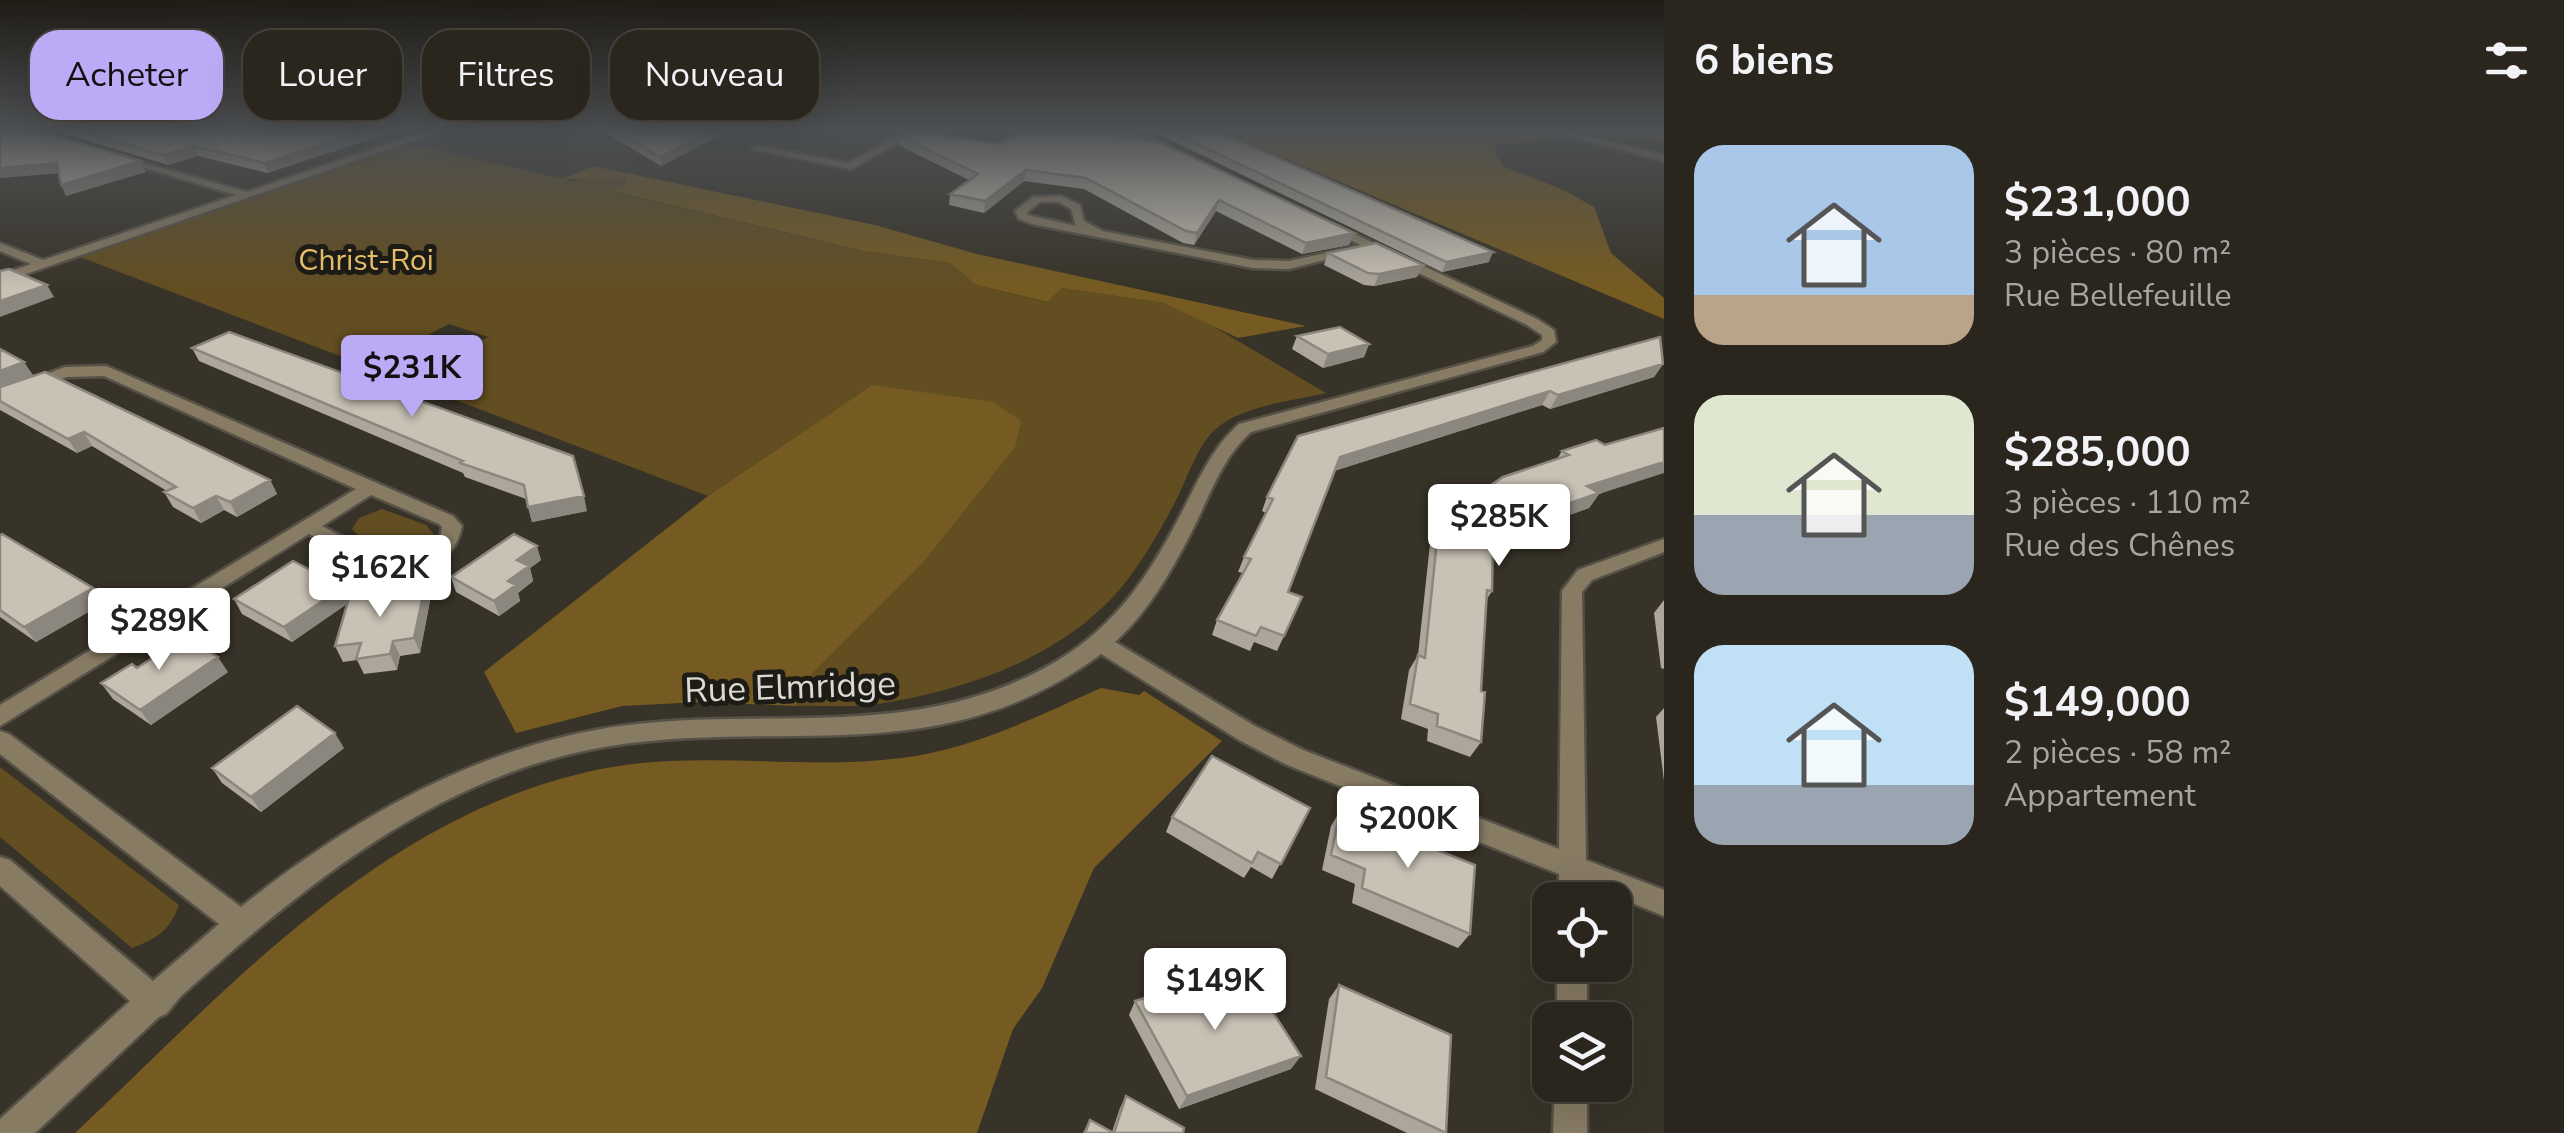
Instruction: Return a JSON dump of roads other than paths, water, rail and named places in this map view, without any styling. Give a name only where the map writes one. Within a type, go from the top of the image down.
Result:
[{"type":"street","points":[[203,182],[247,195]]},
{"type":"street","points":[[0,278],[286,182]]},
{"type":"street","points":[[1097,232],[1079,223],[1076,207],[1068,201],[1036,199],[1021,211],[1023,217],[1036,222],[1264,266],[1289,265],[1373,247]]},
{"type":"street","points":[[1319,222],[1373,247]]},
{"type":"street","name":"Rue Elmridge","points":[[10,1133],[242,924],[305,874],[394,816],[468,778],[542,752],[646,732],[822,731],[911,724],[986,704],[1036,684],[1100,642],[1142,598],[1225,446],[1236,434],[1276,418],[1538,349],[1549,342],[1551,336],[1532,322],[1373,247]]},
{"type":"street","points":[[0,248],[42,264]]},
{"type":"street","points":[[0,396],[65,372],[106,371],[446,520],[452,526],[449,542],[426,558],[398,565],[370,558],[308,526]]},
{"type":"street","points":[[0,716],[370,488]]},
{"type":"street","points":[[1573,882],[1572,591],[1585,575],[1664,545]]},
{"type":"street","points":[[1100,642],[1270,746],[1664,903]]},
{"type":"street","points":[[0,741],[242,924]]},
{"type":"street","points":[[0,869],[154,1004]]},
{"type":"street","points":[[1570,1133],[1571,1102]]},
{"type":"park label","name":"Christ-Roi","points":[[366,260]]}]
